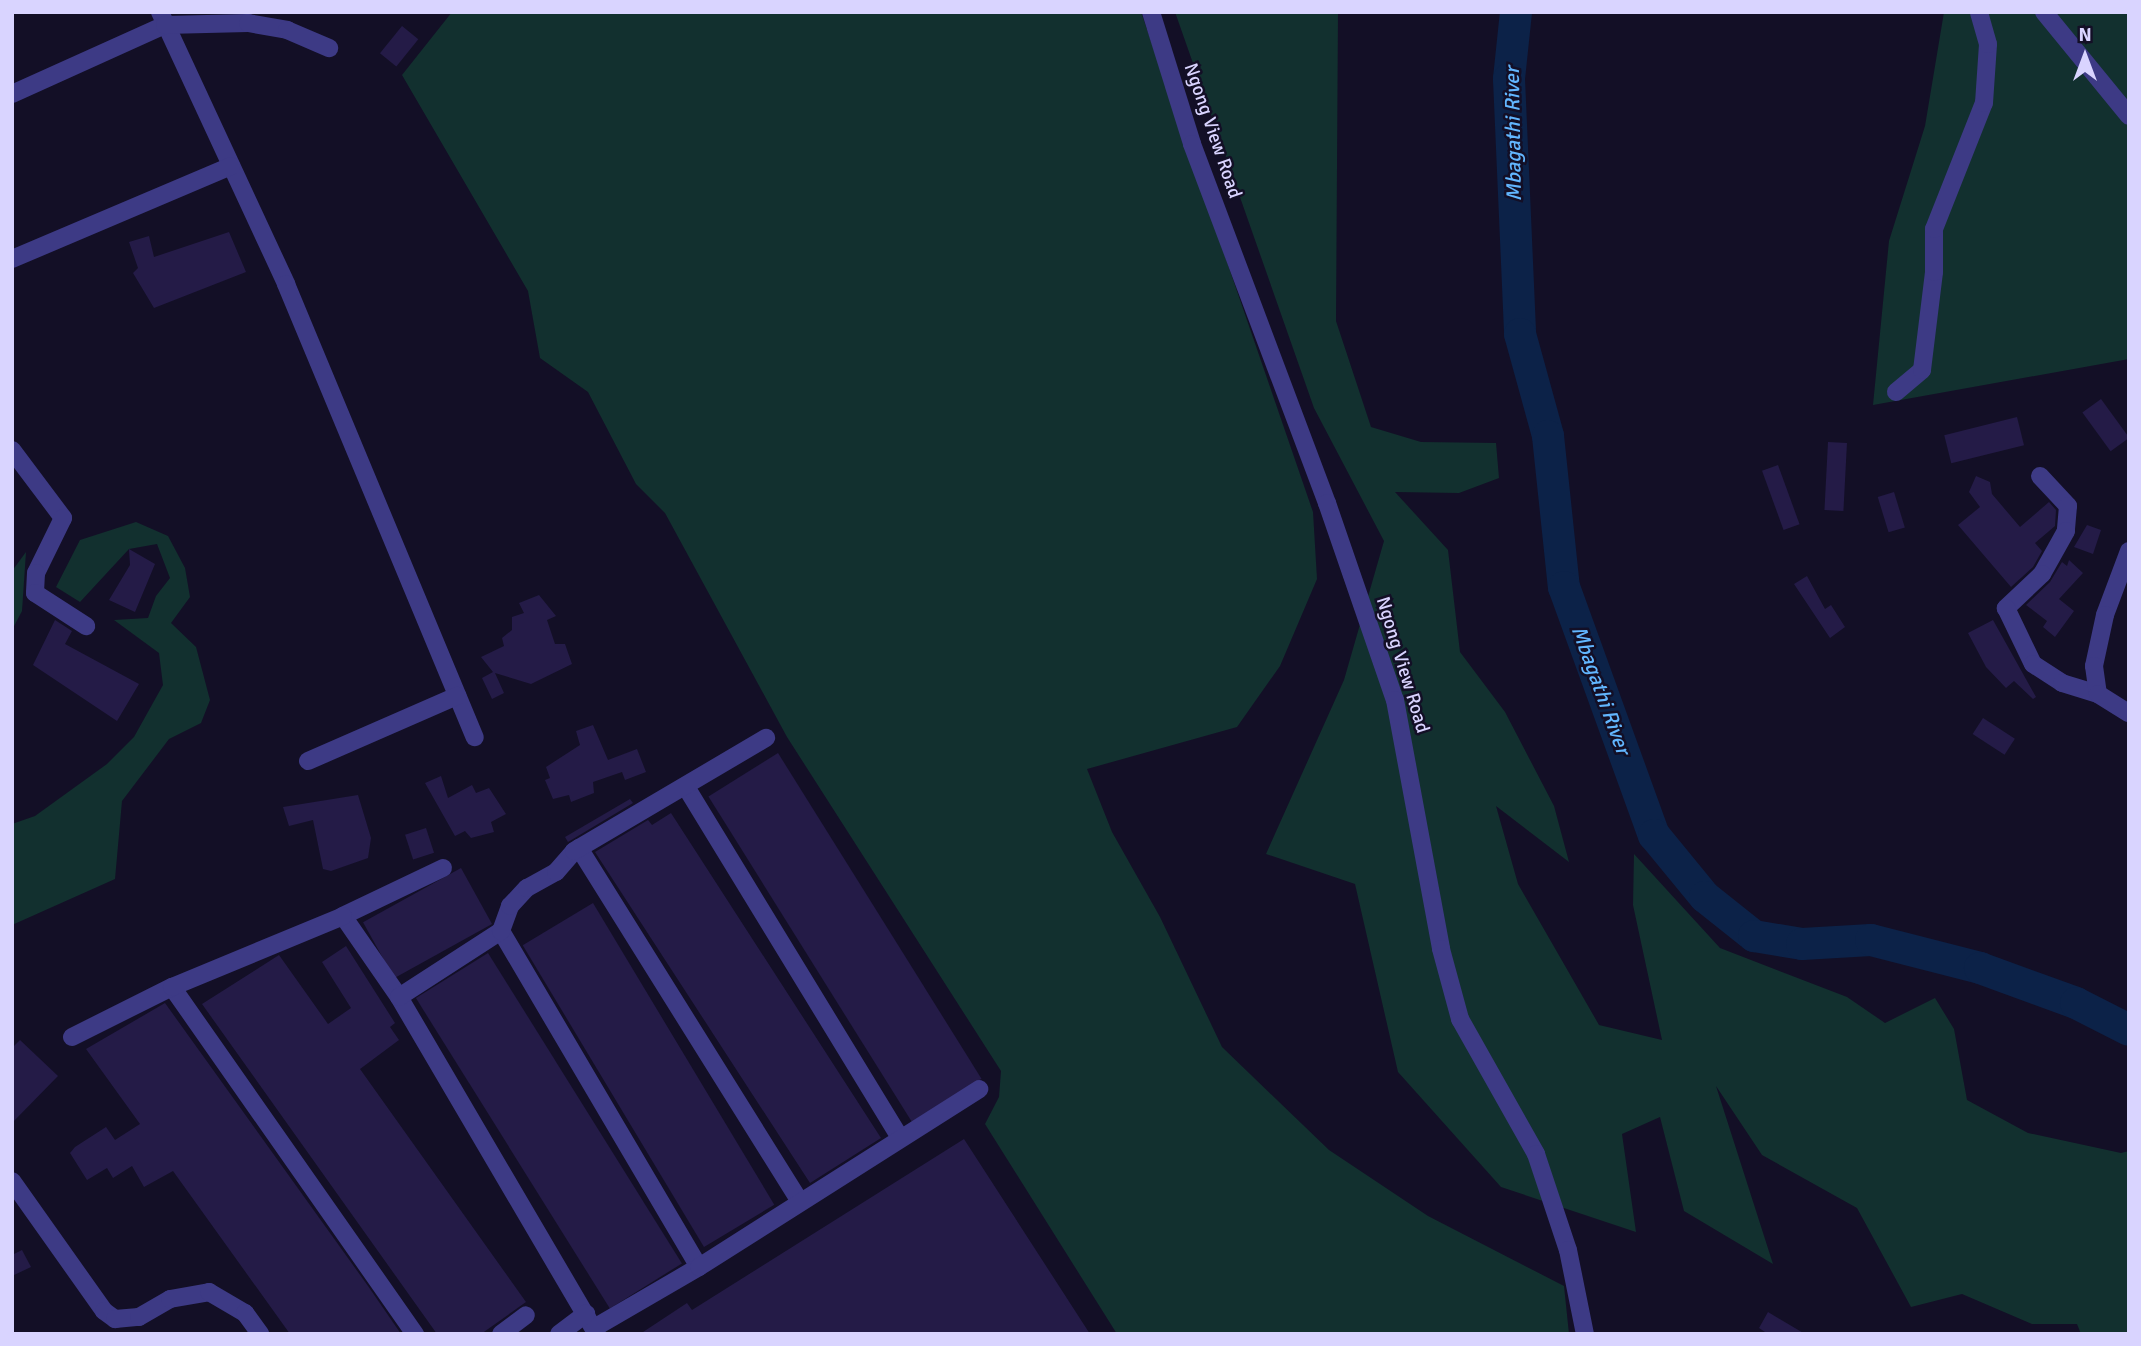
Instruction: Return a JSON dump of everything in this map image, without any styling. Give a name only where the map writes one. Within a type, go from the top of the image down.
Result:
[{"type":"street","name":"Ngong View Road","points":[[1150,12],[1192,144],[1327,503],[1395,700],[1441,949],[1460,1019],[1536,1154],[1568,1250],[1585,1334]]},
{"type":"street","points":[[1896,392],[1922,370],[1934,272],[1934,229],[1984,103],[1988,44],[1979,12]]},
{"type":"street","points":[[2044,12],[2129,116]]},
{"type":"street","points":[[12,94],[163,18],[248,23],[287,30],[330,48]]},
{"type":"street","points":[[163,18],[291,297],[475,737]]},
{"type":"street","points":[[12,259],[231,166]]},
{"type":"street","points":[[12,450],[63,518],[36,573],[35,593],[86,626]]},
{"type":"street","points":[[2040,476],[2068,506],[2066,531],[2042,574],[2006,608],[2033,664],[2062,683],[2098,694],[2129,713]]},
{"type":"street","points":[[2098,694],[2094,666],[2105,615],[2129,551]]},
{"type":"street","points":[[308,761],[457,696]]},
{"type":"street","points":[[399,997],[501,931],[510,906],[527,888],[556,872],[579,848],[766,738]]},
{"type":"street","points":[[686,787],[900,1137]]},
{"type":"street","points":[[579,848],[800,1201]]},
{"type":"street","points":[[72,1037],[172,986],[343,916],[443,868]]},
{"type":"street","points":[[343,916],[399,997],[592,1325]]},
{"type":"street","points":[[501,931],[699,1267]]},
{"type":"street","points":[[172,986],[415,1334]]},
{"type":"street","points":[[559,1334],[592,1325],[699,1267],[900,1137],[979,1090]]},
{"type":"street","points":[[12,1181],[104,1311],[115,1319],[138,1317],[170,1299],[209,1292],[245,1313],[260,1334]]},
{"type":"street","points":[[501,1334],[526,1315]]},
{"type":"green space","points":[[452,12],[1141,12],[1313,512],[1317,579],[1280,666],[1237,727],[1087,769],[1112,832],[1160,917],[1222,1047],[1329,1150],[1428,1216],[1564,1286],[1569,1334],[1117,1334],[985,1124],[999,1097],[1001,1071],[787,737],[665,513],[636,484],[588,392],[540,358],[528,291],[402,75]]},
{"type":"green space","points":[[1175,12],[1338,12],[1336,321],[1371,427],[1421,442],[1496,443],[1499,478],[1459,493],[1395,492],[1448,550],[1460,652],[1505,712],[1554,806],[1569,862],[1496,806],[1518,884],[1599,1025],[1662,1040],[1633,905],[1634,854],[1720,948],[1847,997],[1885,1023],[1935,998],[1954,1029],[1967,1100],[2028,1133],[2121,1153],[2129,1151],[2129,1334],[2081,1334],[2077,1324],[2032,1324],[1962,1294],[1911,1307],[1857,1208],[1762,1155],[1716,1086],[1773,1264],[1684,1211],[1660,1117],[1622,1134],[1636,1232],[1501,1187],[1398,1072],[1355,884],[1266,854],[1344,680],[1384,541],[1314,408]]},
{"type":"green space","points":[[1944,12],[2129,12],[2129,359],[1873,405],[1889,241],[1925,126]]},
{"type":"green space","points":[[136,522],[168,536],[185,568],[190,597],[171,623],[196,647],[210,700],[201,723],[169,739],[122,801],[115,879],[12,925],[12,824],[35,816],[107,764],[134,737],[163,685],[159,653],[114,620],[148,618],[156,596],[170,578],[157,544],[129,549],[80,602],[56,587],[80,540]]},
{"type":"green space","points":[[26,552],[22,611],[12,630],[12,571]]},
{"type":"building","points":[[402,26],[418,39],[396,66],[380,53]]},
{"type":"building","points":[[229,232],[246,272],[154,308],[133,273],[138,268],[129,242],[149,236],[154,257]]},
{"type":"building","points":[[2101,399],[2129,438],[2111,451],[2082,413]]},
{"type":"building","points":[[2017,417],[2024,445],[1951,463],[1944,435]]},
{"type":"building","points":[[1828,442],[1847,443],[1843,511],[1824,510]]},
{"type":"building","points":[[1778,465],[1800,524],[1784,530],[1762,471]]},
{"type":"building","points":[[1976,476],[1990,482],[1992,494],[2020,527],[2049,502],[2056,510],[2055,526],[2035,543],[2042,551],[2033,567],[2011,587],[1958,525],[1980,507],[1969,492]]},
{"type":"building","points":[[1894,492],[1905,527],[1889,532],[1878,497]]},
{"type":"building","points":[[2087,525],[2101,530],[2093,554],[2074,547]]},
{"type":"building","points":[[129,549],[155,564],[135,612],[109,600],[130,565]]},
{"type":"building","points":[[2069,560],[2083,573],[2059,599],[2074,611],[2055,637],[2043,627],[2047,621],[2026,605],[2050,582],[2062,562],[2067,566]]},
{"type":"building","points":[[1807,576],[1825,609],[1831,605],[1845,627],[1830,638],[1794,584]]},
{"type":"building","points":[[539,595],[556,616],[547,620],[555,644],[565,644],[572,664],[531,684],[495,673],[504,693],[492,699],[482,678],[493,672],[481,657],[504,646],[502,638],[512,630],[512,617],[524,613],[519,603]]},
{"type":"building","points":[[55,620],[72,631],[65,644],[139,684],[117,721],[33,665]]},
{"type":"building","points":[[1993,620],[2036,697],[2033,699],[2014,681],[2006,688],[1986,667],[1968,633]]},
{"type":"building","points":[[1983,718],[2015,739],[2005,755],[1973,734]]},
{"type":"building","points":[[593,725],[608,760],[637,749],[646,772],[625,780],[622,772],[593,782],[594,793],[571,802],[569,795],[553,799],[545,780],[550,778],[546,767],[580,745],[576,731]]},
{"type":"building","points":[[778,753],[981,1079],[912,1122],[708,796]]},
{"type":"building","points":[[441,776],[448,798],[472,785],[476,793],[489,788],[506,814],[491,822],[494,832],[471,838],[465,831],[455,836],[425,783]]},
{"type":"building","points":[[358,795],[371,838],[368,858],[331,871],[323,869],[313,820],[289,826],[283,807]]},
{"type":"building","points":[[630,799],[633,803],[568,842],[565,837]]},
{"type":"building","points":[[671,813],[881,1138],[810,1183],[595,852],[648,820],[652,825]]},
{"type":"building","points":[[426,828],[434,853],[413,860],[405,835]]},
{"type":"building","points":[[461,868],[492,924],[394,978],[363,922]]},
{"type":"building","points":[[593,903],[774,1205],[704,1247],[523,945]]},
{"type":"building","points":[[346,946],[395,1023],[390,1027],[399,1040],[360,1069],[526,1302],[481,1334],[437,1334],[202,1004],[279,955],[328,1024],[351,1008],[322,962]]},
{"type":"building","points":[[488,953],[682,1263],[610,1308],[416,998]]},
{"type":"building","points":[[165,1003],[401,1334],[290,1334],[173,1171],[144,1187],[132,1166],[113,1178],[107,1168],[87,1180],[70,1153],[75,1147],[106,1127],[115,1140],[140,1124],[86,1049]]},
{"type":"building","points":[[20,1040],[58,1076],[12,1123],[12,1048]]},
{"type":"building","points":[[964,1139],[1090,1334],[640,1334],[687,1303],[692,1310]]},
{"type":"building","points":[[22,1250],[31,1267],[12,1276],[12,1255]]},
{"type":"building","points":[[1768,1312],[1805,1334],[1768,1334],[1759,1328]]},
{"type":"waterway","name":"Mbagathi River","points":[[1516,12],[1509,79],[1520,334],[1548,436],[1564,587],[1654,835],[1705,897],[1754,936],[1802,944],[1871,940],[1980,968],[2076,1003],[2129,1030]]}]
